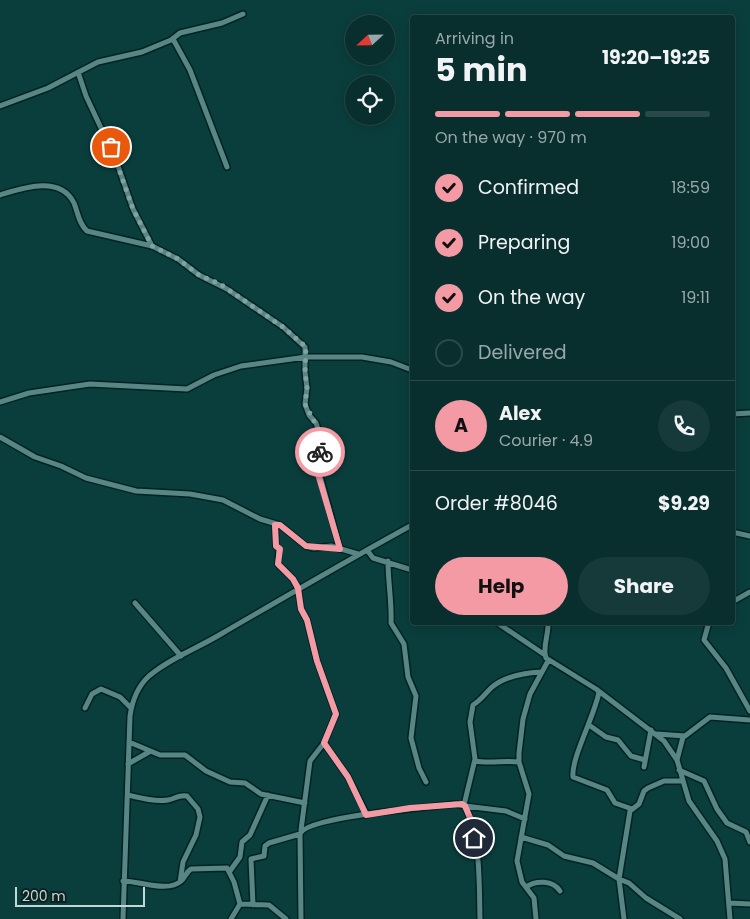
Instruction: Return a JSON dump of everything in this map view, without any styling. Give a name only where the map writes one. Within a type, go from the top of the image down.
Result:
[{"type":"street","points":[[0,106],[48,88],[106,60],[142,52],[180,33],[222,23],[243,14]]},
{"type":"street","points":[[173,38],[190,70],[227,167]]},
{"type":"street","points":[[78,72],[86,96],[116,160],[133,209],[152,246]]},
{"type":"street","points":[[0,195],[37,186],[57,188],[71,198],[82,225],[87,231],[152,246],[178,259],[199,275],[220,284],[283,327],[306,347],[305,372],[307,388],[305,404],[318,429],[320,452],[317,464],[340,549]]},
{"type":"street","points":[[0,402],[35,392],[90,384],[187,389],[214,375],[241,366],[306,357],[362,357],[391,362],[410,369]]},
{"type":"street","points":[[735,414],[750,413]]},
{"type":"street","points":[[0,437],[36,457],[86,478],[136,491],[190,494],[223,500],[282,527],[306,546],[340,549],[358,554]]},
{"type":"street","points":[[275,525],[276,546],[280,549],[278,564],[293,579],[298,588],[301,609],[307,620],[317,661],[336,714],[324,743],[310,761],[300,832],[301,919]]},
{"type":"street","points":[[123,919],[131,708],[140,687],[148,677],[181,656],[410,526]]},
{"type":"street","points":[[735,533],[750,536]]},
{"type":"street","points":[[367,550],[373,558],[410,569]]},
{"type":"street","points":[[388,562],[388,596],[392,614],[391,623],[404,644],[408,677],[416,696],[411,738],[419,768],[426,782]]},
{"type":"street","points":[[735,600],[750,592]]},
{"type":"street","points":[[135,603],[181,656]]},
{"type":"street","points":[[500,625],[545,656],[548,661],[599,692],[657,734],[677,760]]},
{"type":"street","points":[[545,656],[548,625]]},
{"type":"street","points":[[709,625],[704,640],[726,668],[750,712]]},
{"type":"street","points":[[536,919],[534,898],[518,874],[517,861],[529,789],[519,762],[522,719],[530,694],[548,661]]},
{"type":"street","points":[[480,919],[477,856],[471,820],[464,805],[475,761],[476,749],[470,722],[473,705],[480,701],[491,688],[503,680],[541,672]]},
{"type":"street","points":[[85,708],[92,694],[101,689],[120,697],[131,708]]},
{"type":"street","points":[[599,692],[589,725],[582,739],[573,777],[607,790],[615,802],[632,809]]},
{"type":"street","points":[[657,734],[682,737],[688,735],[710,717],[750,720]]},
{"type":"street","points":[[589,725],[606,737],[618,740],[631,756],[645,760]]},
{"type":"street","points":[[644,767],[651,730]]},
{"type":"street","points":[[682,737],[677,760],[681,781],[688,800],[717,841],[725,859],[730,919]]},
{"type":"street","points":[[129,742],[149,752],[170,756],[185,755],[206,771],[230,782],[245,783],[256,791],[268,795],[305,803]]},
{"type":"street","points":[[324,743],[348,777],[366,815]]},
{"type":"street","points":[[128,764],[149,752]]},
{"type":"street","points":[[475,761],[486,763],[519,762]]},
{"type":"street","points":[[678,769],[704,781],[717,809],[727,823],[743,830],[750,829]]},
{"type":"street","points":[[624,919],[619,879],[632,809],[639,804],[644,791],[648,788],[664,782],[681,781]]},
{"type":"street","points":[[128,795],[164,800],[179,795],[187,796],[198,809],[200,817],[196,835],[184,862],[180,882]]},
{"type":"street","points":[[230,871],[240,856],[242,842],[250,835],[268,795]]},
{"type":"street","points":[[253,905],[251,860],[264,856],[265,846],[269,843],[300,832],[317,823],[410,808],[456,804],[506,811],[525,819]]},
{"type":"street","points":[[743,830],[750,842]]},
{"type":"street","points":[[521,837],[548,845],[564,856],[593,862],[619,879],[629,883],[646,898],[680,919]]},
{"type":"street","points":[[124,881],[141,881],[164,887],[180,882],[191,869],[227,868],[230,871],[240,904],[231,919]]},
{"type":"street","points":[[526,887],[541,882],[556,886],[560,891]]},
{"type":"street","points":[[728,903],[750,904]]},
{"type":"street","points":[[240,904],[271,906],[286,919]]},
{"type":"shaded area","points":[[477,833],[495,833],[496,841],[477,844]]},
{"type":"way so far","points":[[111,147],[127,187],[133,209],[152,246],[178,259],[199,275],[220,284],[283,327],[306,347],[305,372],[307,395],[305,404],[306,410],[316,423],[320,435],[320,452]]},
{"type":"route","points":[[320,452],[316,460],[318,474],[340,549],[328,546],[318,548],[306,546],[280,525],[275,525],[275,534],[277,538],[276,547],[280,549],[278,564],[293,579],[298,588],[301,609],[306,616],[317,661],[336,714],[324,743],[348,777],[366,815],[410,808],[462,804],[465,806],[471,820],[474,838]]}]
